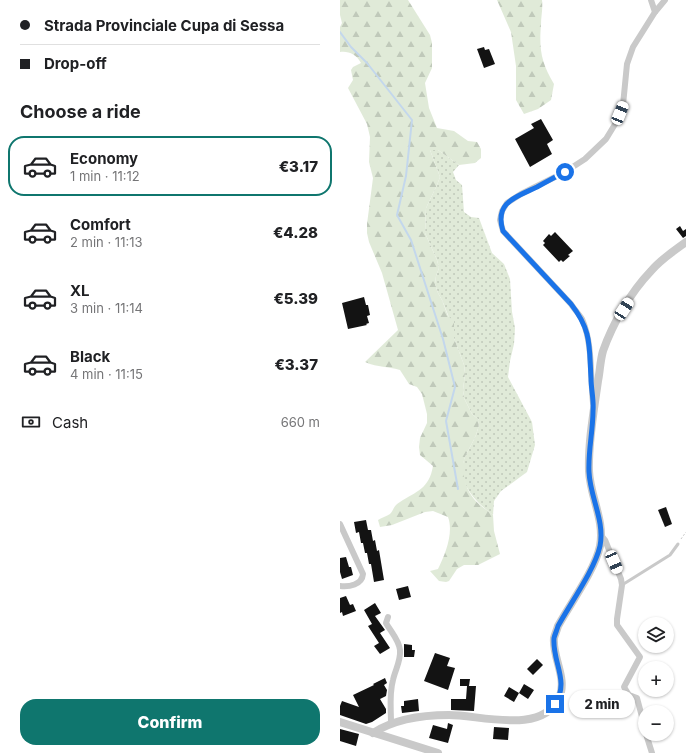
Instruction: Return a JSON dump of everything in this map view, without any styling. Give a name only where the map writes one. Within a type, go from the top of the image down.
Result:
[{"type":"street","points":[[651,0],[655,12]]},
{"type":"street","points":[[594,410],[589,343],[586,328],[581,317],[571,304],[503,231],[500,220],[502,211],[507,203],[521,194],[565,172],[606,139],[617,122],[623,105],[627,64],[633,47],[655,12],[665,0]]},
{"type":"street","points":[[373,733],[391,724],[410,719],[443,715],[502,720],[533,718],[550,709],[559,698],[562,686],[554,637],[558,626],[596,558],[601,536],[600,525],[590,485],[589,471],[594,410],[603,353],[624,309],[641,282],[666,256],[686,242]]},
{"type":"street","points":[[340,524],[363,574],[362,580],[358,583],[348,586],[340,586]]},
{"type":"street","points":[[601,536],[605,540],[620,575],[622,585],[617,619],[618,625],[640,657],[624,687],[629,695],[637,698],[639,705]]},
{"type":"street","points":[[388,617],[386,622],[398,642],[400,650],[399,662],[391,691],[391,724]]},
{"type":"street","points":[[340,722],[438,753]]},
{"type":"street","points":[[648,741],[652,753]]},
{"type":"lane","points":[[622,585],[670,554],[678,544]]},
{"type":"path","points":[[678,544],[686,532]]},
{"type":"green space","points":[[340,0],[408,0],[430,35],[432,43],[432,68],[425,83],[429,108],[437,128],[454,131],[468,141],[477,142],[481,149],[481,158],[475,163],[459,165],[438,150],[430,150],[440,177],[426,208],[425,233],[439,268],[435,284],[448,316],[454,321],[454,338],[464,365],[464,398],[472,414],[479,420],[476,434],[465,457],[463,468],[464,479],[468,490],[474,499],[493,515],[494,531],[500,554],[478,565],[464,565],[457,569],[449,581],[446,582],[439,581],[430,571],[438,569],[446,551],[450,530],[448,517],[433,511],[425,512],[392,525],[380,527],[378,520],[390,514],[395,506],[425,485],[429,480],[433,466],[420,455],[420,438],[427,423],[427,414],[422,394],[417,387],[409,384],[400,370],[365,362],[398,330],[382,273],[369,242],[367,233],[373,178],[369,162],[370,137],[367,124],[348,88],[353,80],[351,70],[353,67],[361,63],[357,57],[352,54],[340,52],[340,27],[342,23],[340,15]]},
{"type":"green space","points":[[497,0],[542,0],[540,34],[542,55],[546,69],[554,84],[551,100],[538,109],[524,114],[516,100],[516,66],[511,32]]},
{"type":"green space","points":[[430,150],[438,150],[459,165],[453,172],[456,180],[462,185],[464,212],[471,217],[479,218],[492,253],[504,264],[510,279],[512,312],[515,328],[514,344],[508,377],[532,422],[535,445],[527,472],[501,491],[494,501],[493,515],[474,498],[465,483],[463,475],[465,457],[476,434],[479,420],[472,414],[464,398],[464,365],[454,338],[454,330],[435,284],[439,268],[425,233],[426,208],[440,177]]},
{"type":"building","points":[[484,47],[485,50],[489,49],[495,64],[484,68],[477,49]]},
{"type":"building","points":[[541,119],[553,140],[547,144],[552,154],[530,167],[515,139],[534,128],[531,124]]},
{"type":"building","points":[[680,226],[683,231],[686,229],[686,236],[683,238],[676,229]]},
{"type":"building","points":[[555,232],[573,251],[563,262],[561,260],[559,262],[543,245],[545,243],[543,241],[549,234],[551,236]]},
{"type":"building","points":[[364,297],[366,305],[368,305],[370,315],[367,316],[369,323],[366,324],[367,325],[348,329],[342,303]]},
{"type":"building","points":[[666,507],[672,524],[665,527],[658,510]]},
{"type":"building","points":[[366,520],[368,530],[371,530],[373,541],[375,540],[377,551],[379,550],[384,580],[374,582],[371,564],[369,564],[367,553],[365,553],[363,543],[361,543],[359,532],[356,533],[354,522]]},
{"type":"building","points":[[346,557],[353,575],[342,579],[340,572],[340,558]]},
{"type":"building","points":[[408,586],[411,597],[399,600],[396,589]]},
{"type":"building","points":[[346,596],[350,605],[353,604],[356,611],[343,616],[342,612],[340,613],[340,598]]},
{"type":"building","points":[[375,603],[381,613],[375,616],[385,630],[380,633],[390,648],[380,654],[374,646],[379,643],[368,626],[372,624],[364,610]]},
{"type":"building","points":[[404,644],[412,645],[412,650],[415,650],[414,657],[404,657]]},
{"type":"building","points":[[435,653],[450,658],[447,666],[455,668],[448,690],[424,681]]},
{"type":"building","points":[[537,659],[543,665],[533,675],[527,669]]},
{"type":"building","points":[[385,678],[387,683],[384,685],[387,690],[386,696],[380,699],[386,709],[386,713],[366,724],[340,715],[340,706],[342,701],[359,707],[353,695]]},
{"type":"building","points":[[460,679],[470,679],[469,686],[460,686]]},
{"type":"building","points":[[524,684],[534,690],[528,699],[519,693]]},
{"type":"building","points":[[467,686],[476,686],[474,711],[451,710],[451,699],[466,699]]},
{"type":"building","points":[[509,687],[519,693],[514,702],[504,696]]},
{"type":"building","points":[[418,699],[419,711],[402,713],[401,706],[404,706],[404,701]]},
{"type":"building","points":[[448,723],[453,725],[448,743],[429,738],[433,725],[447,729]]},
{"type":"building","points":[[494,727],[509,728],[508,740],[493,739]]},
{"type":"building","points":[[340,729],[359,734],[356,746],[340,741]]},
{"type":"waterway","points":[[340,32],[351,47],[367,63],[412,120],[406,176],[397,215],[411,240],[443,339],[455,387],[446,421],[458,489]]},
{"type":"route","points":[[555,704],[559,698],[562,686],[554,637],[558,626],[589,572],[600,547],[600,525],[590,485],[589,471],[594,410],[589,343],[586,328],[581,317],[571,304],[503,231],[500,220],[502,211],[507,203],[521,194],[565,172]]}]
